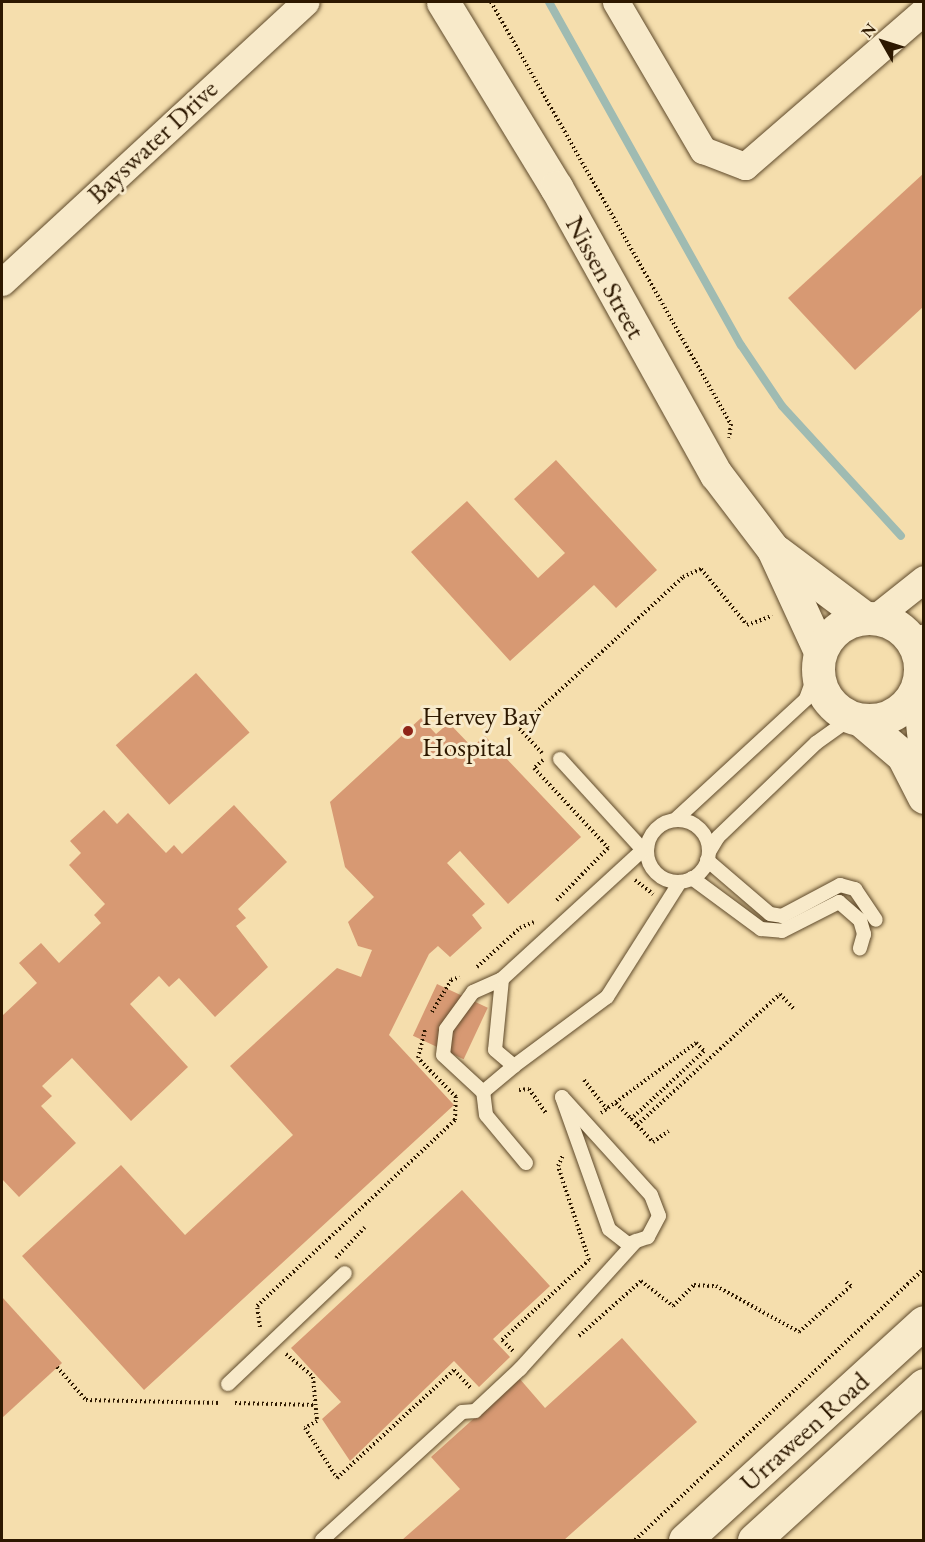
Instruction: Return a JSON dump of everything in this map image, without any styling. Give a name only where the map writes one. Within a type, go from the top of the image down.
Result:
[{"type":"street","name":"Bayswater Drive","points":[[2,282],[304,2]]},
{"type":"street","name":"Nissen Street","points":[[443,2],[556,187],[716,474],[773,549],[818,660]]},
{"type":"street","points":[[616,2],[703,150],[746,166],[924,11]]},
{"type":"street","name":"Nissen Street","points":[[773,549],[870,617]]},
{"type":"street","points":[[924,579],[870,617],[838,628],[818,660],[830,704],[857,719],[903,756],[924,797]]},
{"type":"street","points":[[870,617],[902,630],[920,645],[918,685],[924,741]]},
{"type":"street","points":[[857,719],[897,713],[918,685]]},
{"type":"street","name":"Urraween Road","points":[[685,1540],[924,1322]]},
{"type":"street","name":"Urraween Road","points":[[754,1540],[924,1385]]},
{"type":"street","points":[[768,1540],[793,1505]]},
{"type":"lane","points":[[526,1162],[486,1115],[483,1092],[443,1055],[446,1029],[473,992],[502,979],[645,848],[657,829],[675,820],[806,699],[818,660]]},
{"type":"lane","points":[[483,1092],[607,997],[686,880],[708,856],[718,837],[816,743],[857,719]]},
{"type":"lane","points":[[560,759],[645,848],[655,872],[686,880],[761,929],[782,931],[839,902],[860,921],[864,934],[860,948]]},
{"type":"lane","points":[[675,820],[695,825],[708,856],[770,914],[782,916],[840,885],[855,889],[876,920]]},
{"type":"lane","points":[[502,979],[495,1050],[514,1066]]},
{"type":"lane","points":[[322,1540],[462,1412],[475,1411],[520,1369],[636,1241],[648,1237],[659,1216],[651,1195],[562,1097],[609,1229],[628,1244],[636,1241]]},
{"type":"lane","points":[[228,1384],[345,1273]]},
{"type":"path","points":[[491,2],[731,424],[728,448]]},
{"type":"path","points":[[549,910],[608,848],[534,768],[546,757],[519,728],[683,577],[701,569],[747,625],[775,614]]},
{"type":"path","points":[[632,878],[658,898]]},
{"type":"path","points":[[430,1016],[451,980],[472,971],[520,928],[544,918]]},
{"type":"path","points":[[637,1125],[780,994],[794,1009]]},
{"type":"path","points":[[267,1335],[257,1324],[257,1306],[455,1120],[456,1097],[418,1059],[427,1025]]},
{"type":"path","points":[[594,1116],[616,1103],[696,1043],[704,1051],[631,1119]]},
{"type":"path","points":[[584,1080],[607,1109]]},
{"type":"path","points":[[510,1097],[529,1089],[553,1124]]},
{"type":"path","points":[[616,1103],[653,1142],[669,1131]]},
{"type":"path","points":[[456,1108],[464,1106]]},
{"type":"path","points":[[520,1369],[510,1359],[515,1353],[502,1340],[589,1260],[558,1166],[567,1144]]},
{"type":"path","points":[[345,1273],[337,1252],[366,1227]]},
{"type":"path","points":[[635,1540],[924,1269]]},
{"type":"path","points":[[573,1341],[641,1281],[673,1306],[694,1286],[716,1286],[799,1332],[851,1286],[844,1281]]},
{"type":"path","points":[[279,1347],[313,1377],[317,1421],[305,1428],[337,1478],[454,1370],[475,1392],[482,1386]]},
{"type":"path","points":[[57,1367],[86,1400],[316,1405]]},
{"type":"building","points":[[924,173],[924,306],[855,370],[788,298]]},
{"type":"building","points":[[556,460],[657,570],[616,608],[594,585],[510,661],[411,552],[467,501],[538,578],[565,553],[514,499]]},
{"type":"building","points":[[196,673],[250,732],[169,805],[116,745]]},
{"type":"building","points":[[421,718],[436,734],[449,723],[472,747],[485,736],[581,837],[508,904],[460,851],[447,863],[485,904],[472,915],[482,928],[450,957],[438,946],[429,954],[389,1035],[454,1105],[144,1390],[22,1256],[121,1165],[185,1235],[293,1135],[230,1066],[337,968],[361,977],[372,950],[358,946],[348,922],[374,897],[345,867],[330,802]]},
{"type":"building","points":[[234,805],[287,862],[238,909],[246,918],[236,926],[268,967],[215,1017],[179,978],[169,987],[159,976],[130,1004],[188,1067],[131,1121],[72,1058],[42,1086],[52,1096],[41,1106],[76,1143],[19,1197],[2,1179],[2,1016],[37,983],[19,963],[41,943],[59,963],[101,923],[94,915],[105,904],[69,865],[81,853],[70,841],[104,810],[117,824],[128,813],[166,853],[174,845],[182,854]]},
{"type":"building","points":[[437,984],[488,1008],[464,1059],[413,1036]]},
{"type":"building","points":[[462,1190],[550,1286],[493,1339],[510,1357],[479,1387],[454,1361],[350,1461],[322,1419],[341,1402],[291,1348]]},
{"type":"building","points":[[2,1297],[62,1363],[2,1418]]},
{"type":"building","points":[[622,1338],[697,1422],[564,1540],[402,1540],[460,1489],[431,1457],[519,1378],[545,1408]]},
{"type":"waterway","points":[[549,2],[741,345],[782,406],[901,536]]},
{"type":"place","name":"Hervey Bay Hospital","points":[[408,731]]}]
